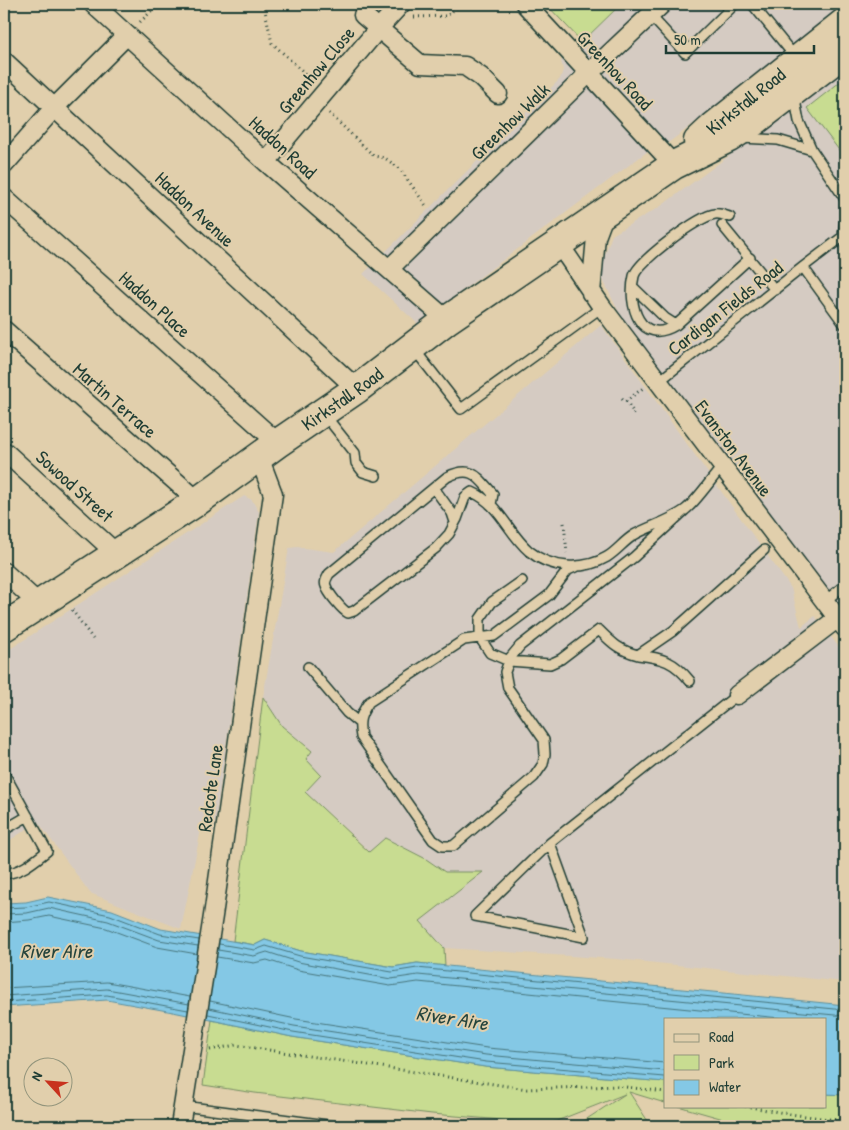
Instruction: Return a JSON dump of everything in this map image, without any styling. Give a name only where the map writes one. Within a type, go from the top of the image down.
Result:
[{"type":"main road","name":"Kirkstall Road","points":[[4,627],[198,501],[357,389],[447,320],[674,165],[729,138],[755,121],[793,75],[845,22]]},
{"type":"main road","name":"Kirkstall Road","points":[[674,165],[714,127],[793,75],[845,52]]},
{"type":"street","name":"Haddon Road","points":[[92,4],[266,162],[447,320]]},
{"type":"street","name":"Greenhow Road","points":[[525,4],[674,165]]},
{"type":"street","name":"Greenhow Walk","points":[[389,269],[656,9]]},
{"type":"street","name":"Greenhow Close","points":[[363,15],[390,16]]},
{"type":"street","name":"Greenhow Close","points":[[266,162],[390,16]]},
{"type":"street","name":"Greenhow Close","points":[[390,16],[420,64],[465,66],[498,94]]},
{"type":"street","points":[[4,165],[54,108],[127,35]]},
{"type":"street","name":"Haddon Avenue","points":[[4,61],[357,389]]},
{"type":"street","name":"Haddon Place","points":[[4,198],[268,450]]},
{"type":"street","points":[[591,293],[596,237],[605,212]]},
{"type":"street","name":"Evanston Avenue","points":[[559,244],[591,293],[842,623]]},
{"type":"street","name":"Martin Terrace","points":[[4,330],[198,501]]},
{"type":"street","name":"Redcote Lane","points":[[180,1126],[213,916],[273,494],[268,450]]},
{"type":"street","name":"Sowood Street","points":[[4,451],[117,554]]},
{"type":"street","points":[[4,572],[48,598]]},
{"type":"street","points":[[737,695],[842,623]]},
{"type":"lane","points":[[656,9],[685,53],[735,4]]},
{"type":"lane","points":[[752,4],[793,75],[799,121],[812,150],[845,199]]},
{"type":"lane","points":[[729,138],[778,140],[812,150]]},
{"type":"lane","points":[[730,217],[716,214],[689,226],[640,266],[634,275],[633,287],[633,305],[637,318],[643,326],[655,331],[666,331],[676,325],[750,258]]},
{"type":"lane","points":[[803,267],[844,235],[845,220]]},
{"type":"lane","points":[[722,225],[775,290]]},
{"type":"lane","name":"Cardigan Fields Road","points":[[656,380],[803,267],[845,325]]},
{"type":"lane","points":[[633,287],[665,318],[676,325]]},
{"type":"lane","points":[[413,347],[461,408],[602,307]]},
{"type":"lane","points":[[323,412],[355,453],[356,463],[363,472],[376,476]]},
{"type":"lane","points":[[571,564],[549,594],[494,636],[464,640],[369,702],[361,713],[358,722],[361,737],[433,840],[442,846],[453,846],[534,777],[543,764],[545,754],[544,740],[508,688],[505,672],[509,661],[520,646],[634,556],[685,510],[722,467]]},
{"type":"lane","points":[[492,504],[493,494],[475,474],[466,471],[447,477],[329,574],[325,581],[326,587],[343,611],[348,613],[354,611],[436,548],[449,534],[465,498],[472,492],[492,504],[528,550],[546,562],[561,566],[592,564],[608,557],[632,536],[685,510]]},
{"type":"lane","points":[[434,488],[452,513],[455,522]]},
{"type":"lane","points":[[638,654],[673,631],[764,550]]},
{"type":"lane","points":[[522,581],[492,602],[480,619],[480,638],[490,653],[509,661],[550,664],[561,659],[599,630],[615,646],[626,652],[657,657],[679,667],[690,681]]},
{"type":"lane","points":[[825,601],[845,585]]},
{"type":"lane","points":[[308,667],[347,713],[358,722]]},
{"type":"lane","points":[[550,843],[584,937],[476,916],[550,843],[737,695]]},
{"type":"lane","points":[[4,773],[47,851],[26,867],[13,873],[4,874]]},
{"type":"lane","points":[[4,830],[28,816]]},
{"type":"lane","points":[[183,1106],[335,1126]]},
{"type":"path","points":[[127,35],[159,4]]},
{"type":"path","points":[[266,4],[264,6],[272,43],[374,156],[385,158],[400,169],[437,222]]},
{"type":"path","points":[[390,16],[447,16],[460,4]]},
{"type":"path","points":[[630,416],[634,413],[624,400],[656,380]]},
{"type":"path","points":[[564,524],[571,564]]},
{"type":"path","points":[[48,598],[92,639]]},
{"type":"path","points":[[193,1050],[236,1045],[527,1089],[618,1086],[664,1092]]},
{"type":"path","points":[[756,1108],[845,1121]]},
{"type":"shaded area","points":[[621,4],[845,4],[787,52],[668,143],[648,151],[418,324],[363,274],[560,79],[563,70],[561,61]]},
{"type":"shaded area","points":[[845,70],[845,611],[630,335],[602,278],[602,263],[612,235],[661,206]]},
{"type":"shaded area","points":[[601,325],[791,588],[801,627],[815,616],[845,655],[845,982],[617,959],[444,948],[420,921],[482,872],[445,872],[426,859],[385,839],[370,852],[305,792],[306,759],[312,751],[282,726],[263,697],[289,548],[297,547],[334,552]]},
{"type":"shaded area","points":[[244,496],[252,500],[259,512],[214,831],[201,829],[181,929],[90,893],[38,822],[4,844],[4,653]]},
{"type":"green space","points":[[546,4],[621,4],[582,42]]},
{"type":"green space","points":[[845,78],[845,158],[807,108]]},
{"type":"green space","points":[[263,697],[282,726],[312,751],[306,759],[321,775],[305,792],[369,852],[385,838],[426,859],[445,872],[483,872],[420,921],[444,948],[445,966],[417,963],[393,967],[301,951],[265,940],[255,945],[233,941]]},
{"type":"green space","points":[[212,1020],[292,1037],[485,1067],[664,1082],[664,1103],[629,1092],[651,1126],[576,1126],[625,1094],[549,1124],[432,1114],[203,1085]]},
{"type":"green space","points":[[826,1094],[845,1095],[845,1126],[748,1126],[685,1108],[826,1108]]},
{"type":"water","name":"River Aire","points":[[48,897],[112,910],[161,929],[255,945],[265,940],[301,951],[393,967],[417,963],[845,1005],[845,1095],[826,1094],[826,1018],[664,1018],[664,1082],[485,1067],[292,1037],[107,1000],[4,1007],[4,903],[26,902]]}]
